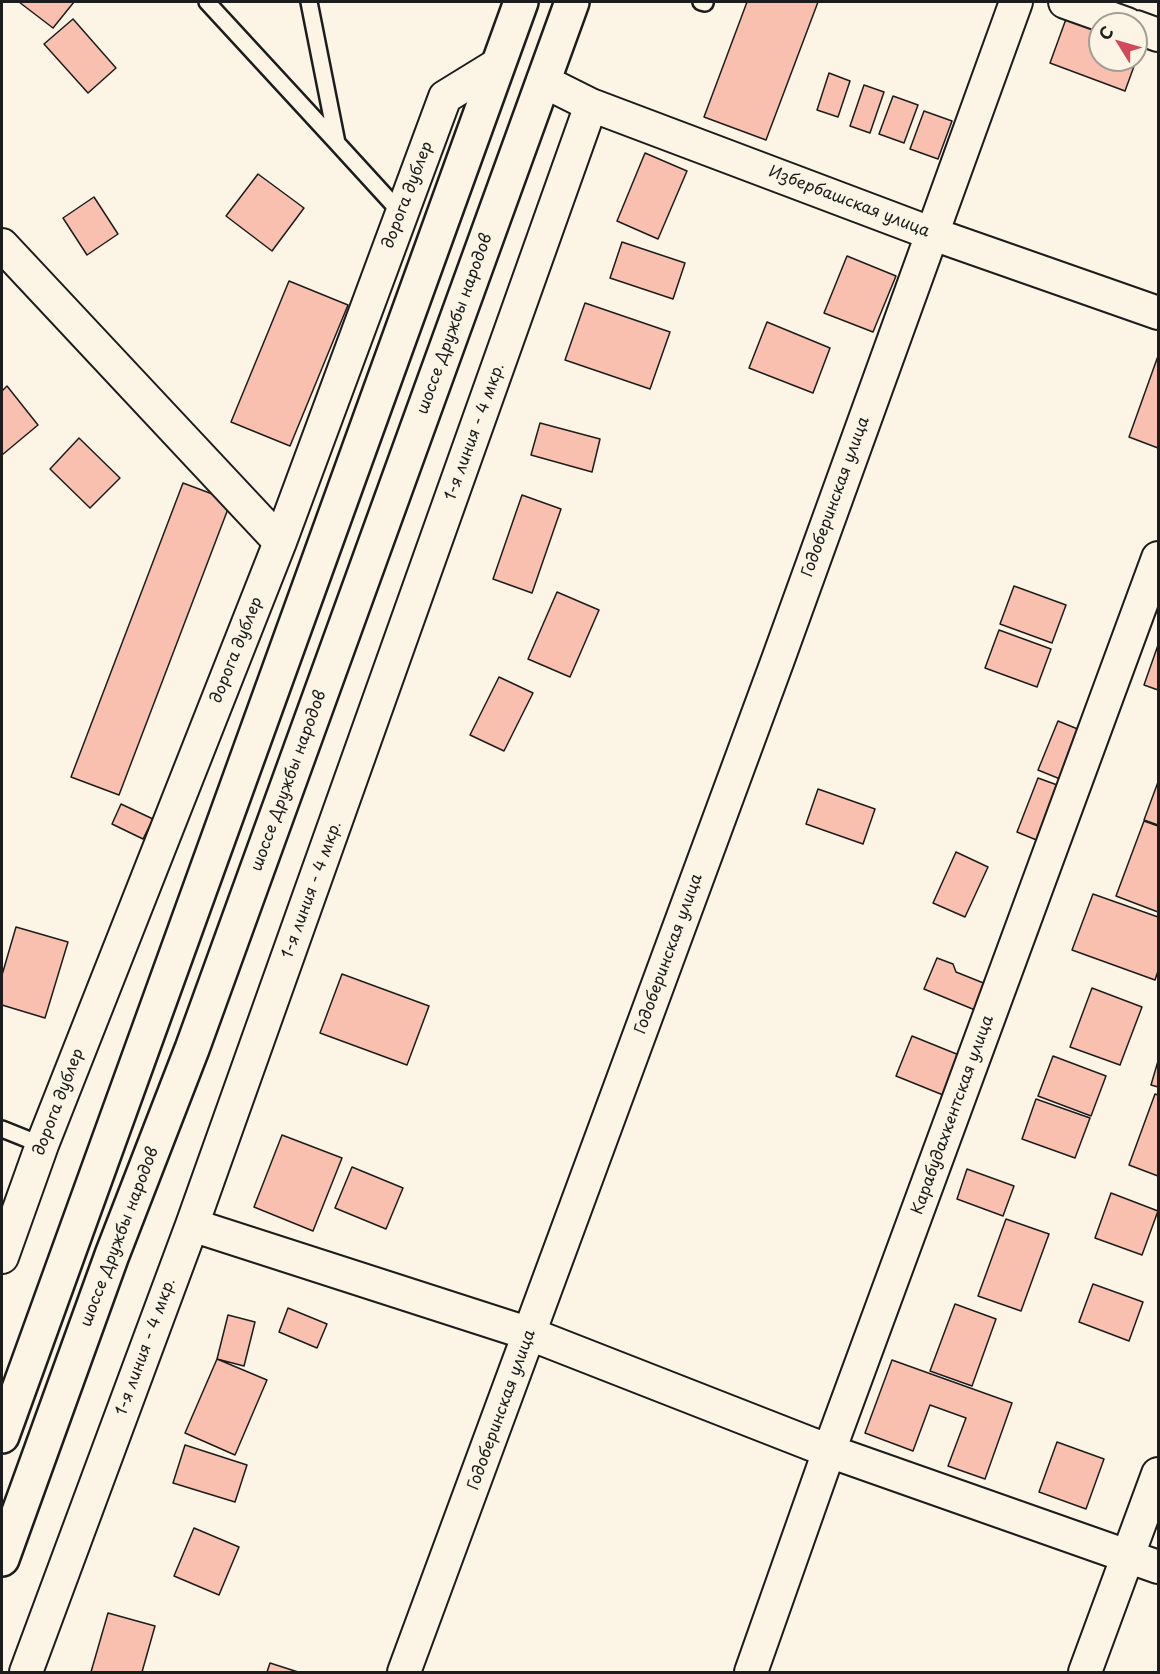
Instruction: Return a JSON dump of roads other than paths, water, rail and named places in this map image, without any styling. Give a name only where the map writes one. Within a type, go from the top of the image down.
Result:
[{"type":"main road","points":[[2,1436],[521,2]]},
{"type":"main road","name":"шоссе Дружбы народов","points":[[2,1559],[112,1255],[200,1027],[572,2]]},
{"type":"main road","points":[[497,65],[543,81]]},
{"type":"street","name":"Годоберинская улица","points":[[404,1672],[530,1334],[1016,2]]},
{"type":"street","points":[[1065,2],[1093,12]]},
{"type":"street","name":"дорога дублер","points":[[2,1257],[42,1145],[280,542],[445,97],[497,65]]},
{"type":"street","name":"Избербашская улица","points":[[543,81],[591,105],[933,234],[1158,313]]},
{"type":"street","name":"1-я линия - 4 мкр.","points":[[26,1672],[192,1225],[591,105]]},
{"type":"street","points":[[2,245],[280,542]]},
{"type":"street","name":"Карабудахкентская улица","points":[[751,1672],[829,1451],[1158,558]]},
{"type":"street","points":[[192,1225],[530,1334],[829,1451],[1158,1567]]},
{"type":"street","points":[[1085,1672],[1158,1474]]},
{"type":"lane","points":[[207,2],[401,213]]},
{"type":"lane","points":[[309,2],[337,143]]},
{"type":"lane","points":[[2,1129],[42,1145]]}]
